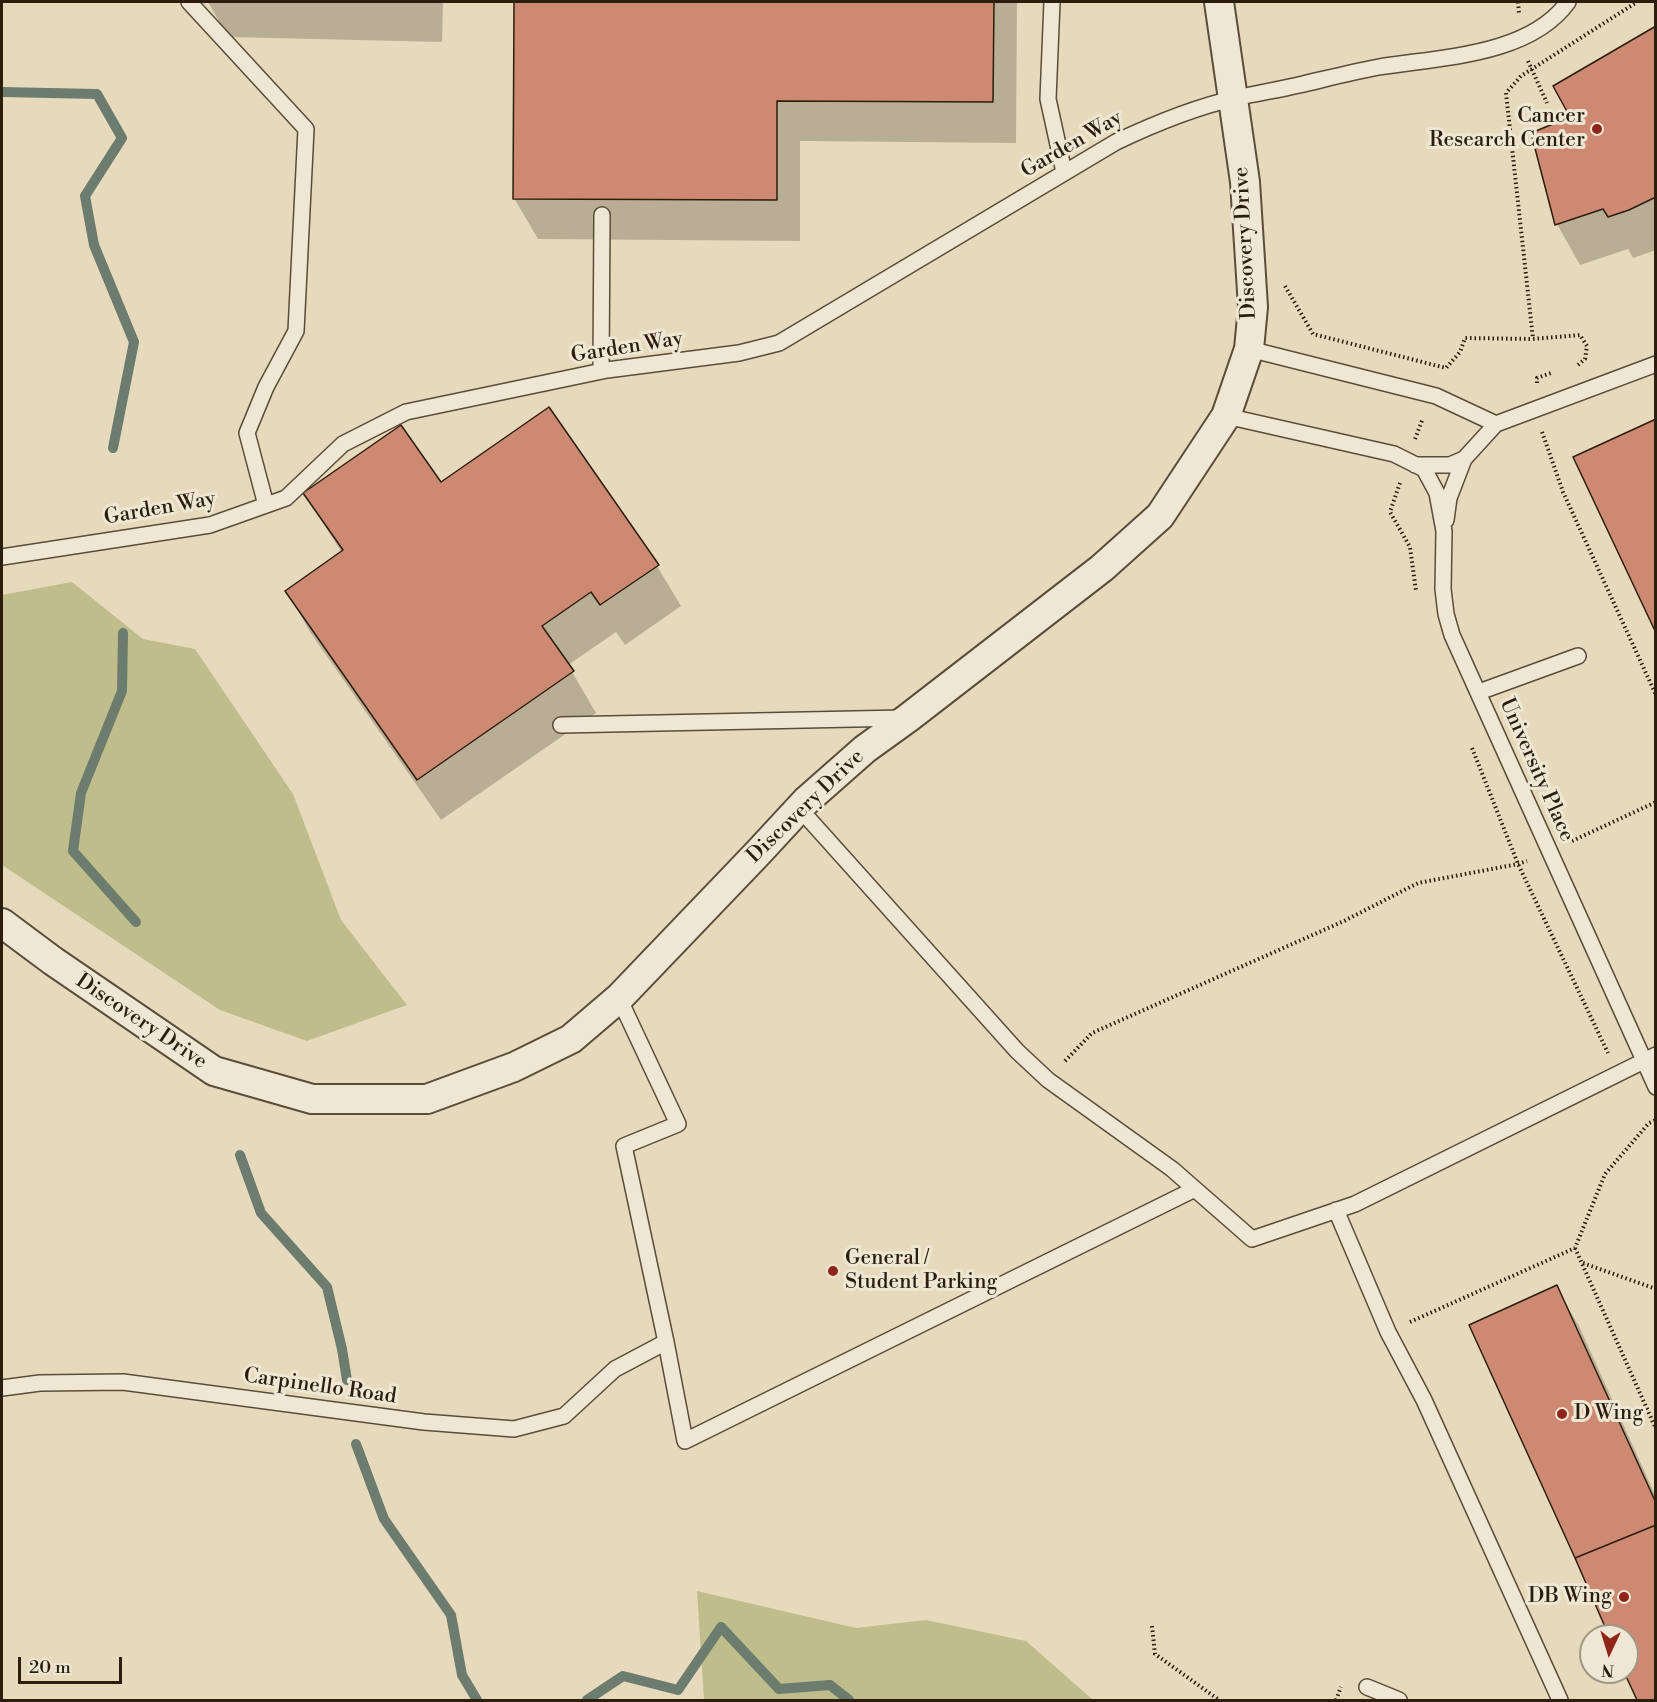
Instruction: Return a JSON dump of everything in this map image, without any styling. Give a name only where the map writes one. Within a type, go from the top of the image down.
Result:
[{"type":"street","name":"Discovery Drive","points":[[2,923],[53,961],[214,1071],[312,1099],[427,1099],[514,1066],[571,1039],[619,998],[800,808],[865,749],[1102,568],[1160,516],[1226,416],[1249,349],[1253,306],[1245,182],[1219,2]]},
{"type":"lane","points":[[189,2],[306,129],[296,331],[266,387],[247,433],[266,505]]},
{"type":"lane","points":[[1052,2],[1048,99],[1064,172]]},
{"type":"lane","name":"Garden Way","points":[[2,557],[210,525],[286,498],[343,444],[406,412],[601,371],[739,353],[779,343],[1064,172],[1116,142],[1156,123],[1233,99],[1377,68],[1492,49],[1528,34],[1561,12],[1568,2]]},
{"type":"lane","points":[[601,371],[602,214]]},
{"type":"lane","points":[[1249,349],[1436,396],[1496,424]]},
{"type":"lane","points":[[1444,531],[1449,498],[1464,459],[1496,424],[1656,364]]},
{"type":"lane","name":"University Place","points":[[1226,416],[1394,454],[1424,469],[1437,492],[1444,531],[1443,589],[1446,614],[1452,634],[1550,851],[1650,1058],[1656,1087]]},
{"type":"lane","name":"University Place","points":[[1415,465],[1450,465],[1464,459]]},
{"type":"lane","points":[[1479,692],[1578,656]]},
{"type":"lane","points":[[561,725],[908,718]]},
{"type":"lane","points":[[800,808],[1017,1051],[1048,1080],[1172,1169],[1252,1239],[1355,1204],[1650,1058]]},
{"type":"lane","points":[[619,998],[678,1124],[624,1146],[685,1441],[1195,1189]]},
{"type":"lane","points":[[1336,1210],[1388,1332],[1424,1400],[1560,1701]]},
{"type":"lane","name":"Carpinello Road","points":[[2,1388],[40,1383],[123,1382],[424,1422],[513,1429],[564,1416],[615,1369],[666,1342]]},
{"type":"lane","points":[[1368,1687],[1400,1701]]},
{"type":"path","points":[[1533,339],[1506,93],[1521,76],[1638,2]]},
{"type":"path","points":[[1281,279],[1313,334],[1446,368],[1460,352],[1465,338],[1533,339],[1580,335],[1587,346],[1585,359],[1573,368]]},
{"type":"path","points":[[1553,373],[1537,378],[1538,408],[1543,440],[1563,492],[1656,695]]},
{"type":"path","points":[[1048,1080],[1092,1033],[1344,921],[1418,883],[1518,864],[1656,802]]},
{"type":"path","points":[[1388,1332],[1575,1248],[1605,1174],[1649,1124],[1656,1120]]},
{"type":"path","points":[[1575,1248],[1656,1428]]},
{"type":"path","points":[[1582,1263],[1656,1289]]},
{"type":"path","points":[[1152,1626],[1155,1654],[1219,1701]]},
{"type":"shaded area","points":[[72,582],[143,639],[195,649],[293,794],[341,920],[407,1005],[307,1041],[220,1010],[2,865],[2,595]]},
{"type":"shaded area","points":[[697,1591],[856,1628],[926,1620],[1026,1641],[1093,1700],[704,1700]]},
{"type":"building","points":[[514,2],[994,2],[993,102],[777,101],[777,200],[513,199]]},
{"type":"building","name":"Cancer Research Center","points":[[1656,26],[1656,197],[1608,217],[1603,209],[1555,225],[1531,133],[1570,117],[1553,86]]},
{"type":"building","points":[[549,407],[659,565],[600,605],[591,592],[542,626],[574,671],[417,780],[285,591],[343,550],[303,493],[401,425],[441,482]]},
{"type":"building","points":[[1656,419],[1656,633],[1573,457]]},
{"type":"building","name":"D Wing","points":[[1557,1285],[1656,1503],[1656,1525],[1575,1558],[1469,1325]]},
{"type":"building","name":"DB Wing","points":[[1656,1525],[1656,1700],[1637,1700],[1630,1684],[1639,1684],[1639,1624],[1604,1624],[1575,1558]]},
{"type":"waterway","points":[[2,92],[97,94],[122,138],[85,196],[94,245],[134,342],[113,448]]},
{"type":"waterway","points":[[123,633],[122,691],[81,793],[73,851],[136,922]]},
{"type":"waterway","points":[[240,1155],[261,1213],[327,1287],[347,1380]]},
{"type":"waterway","points":[[356,1444],[384,1519],[451,1615],[462,1675],[477,1700]]},
{"type":"waterway","points":[[587,1700],[623,1676],[678,1690],[721,1627],[779,1689],[830,1685],[849,1700]]},
{"type":"place","name":"Cancer Research Center","points":[[1597,129]]},
{"type":"place","name":"General / Student Parking","points":[[833,1271]]},
{"type":"place","name":"D Wing","points":[[1562,1414]]},
{"type":"place","name":"DB Wing","points":[[1624,1597]]}]
